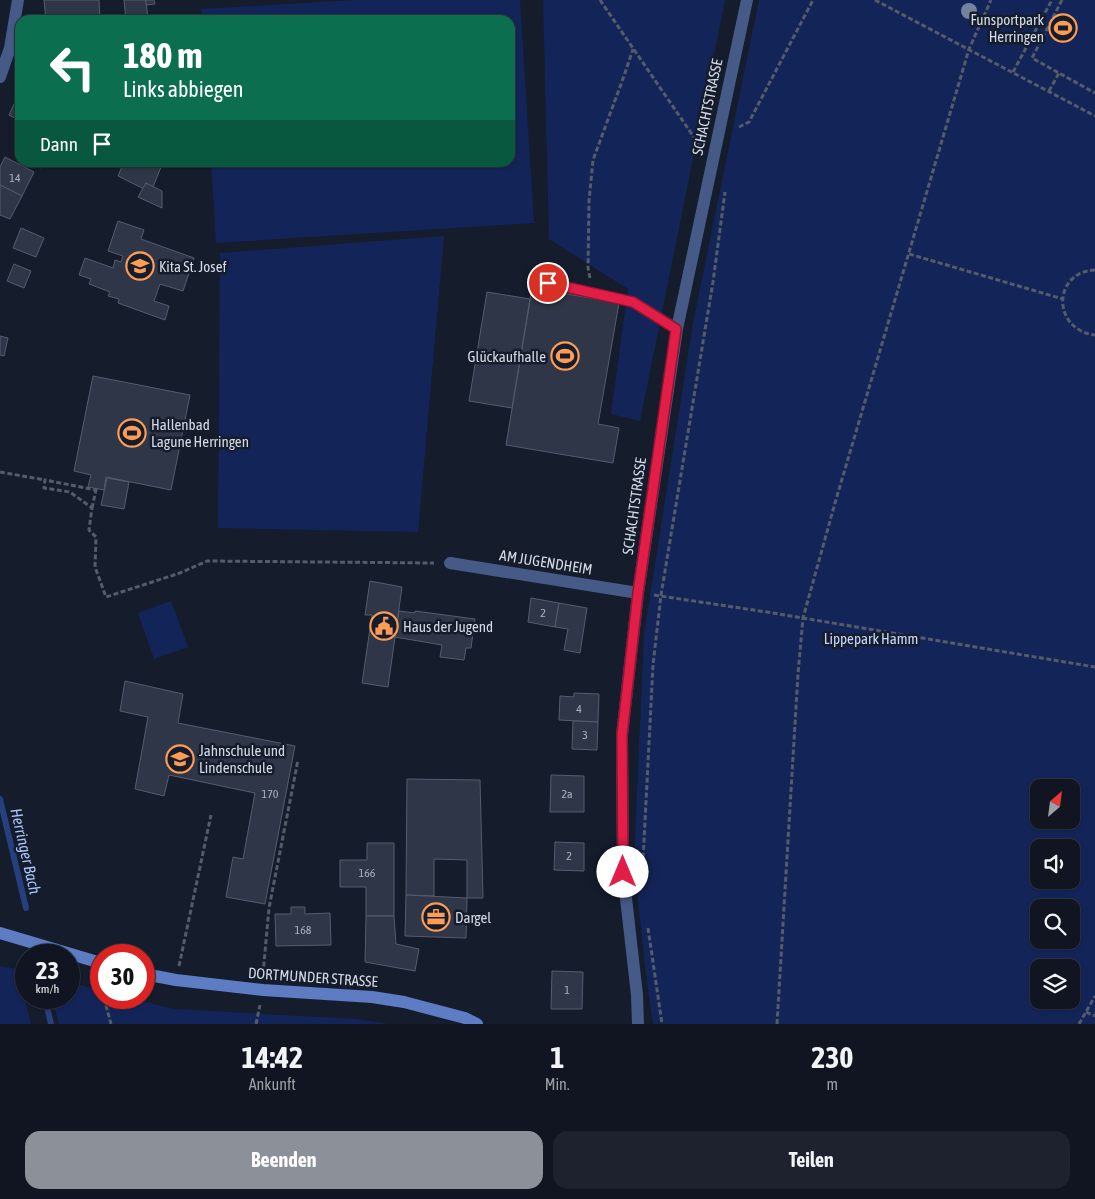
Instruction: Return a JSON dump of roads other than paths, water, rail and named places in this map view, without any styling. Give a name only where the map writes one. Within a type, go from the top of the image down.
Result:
[{"type":"main road","points":[[0,933],[90,960]]},
{"type":"main road","name":"DORTMUNDER STRASSE","points":[[155,976],[263,990],[372,997],[404,1002],[465,1018],[477,1024]]},
{"type":"street","points":[[16,15],[18,0]]},
{"type":"street","name":"SCHACHTSTRASSE","points":[[638,1024],[637,995],[623,872],[622,744],[638,593],[676,329],[747,0]]},
{"type":"street","points":[[0,77],[10,48],[15,18]]},
{"type":"street","name":"AM JUGENDHEIM","points":[[450,563],[638,593]]},
{"type":"lane","points":[[548,283],[633,302],[676,329]]},
{"type":"waterway","name":"Herringer Bach","points":[[0,799],[26,908]]},
{"type":"waterway","name":"Herringer Bach","points":[[48,1009],[51,1024]]},
{"type":"place","name":"Funsportpark Herringen","points":[[1063,28]]},
{"type":"place","name":"Kita St. Josef","points":[[140,266]]},
{"type":"place","name":"Glückaufhalle","points":[[565,356]]},
{"type":"place","name":"Hallenbad Lagune Herringen","points":[[132,433]]},
{"type":"place","name":"Haus der Jugend","points":[[384,626]]},
{"type":"place","name":"Jahnschule und Lindenschule","points":[[180,759]]},
{"type":"place","name":"Dargel","points":[[436,917]]},
{"type":"park label","name":"Lippepark Hamm","points":[[871,638]]}]
